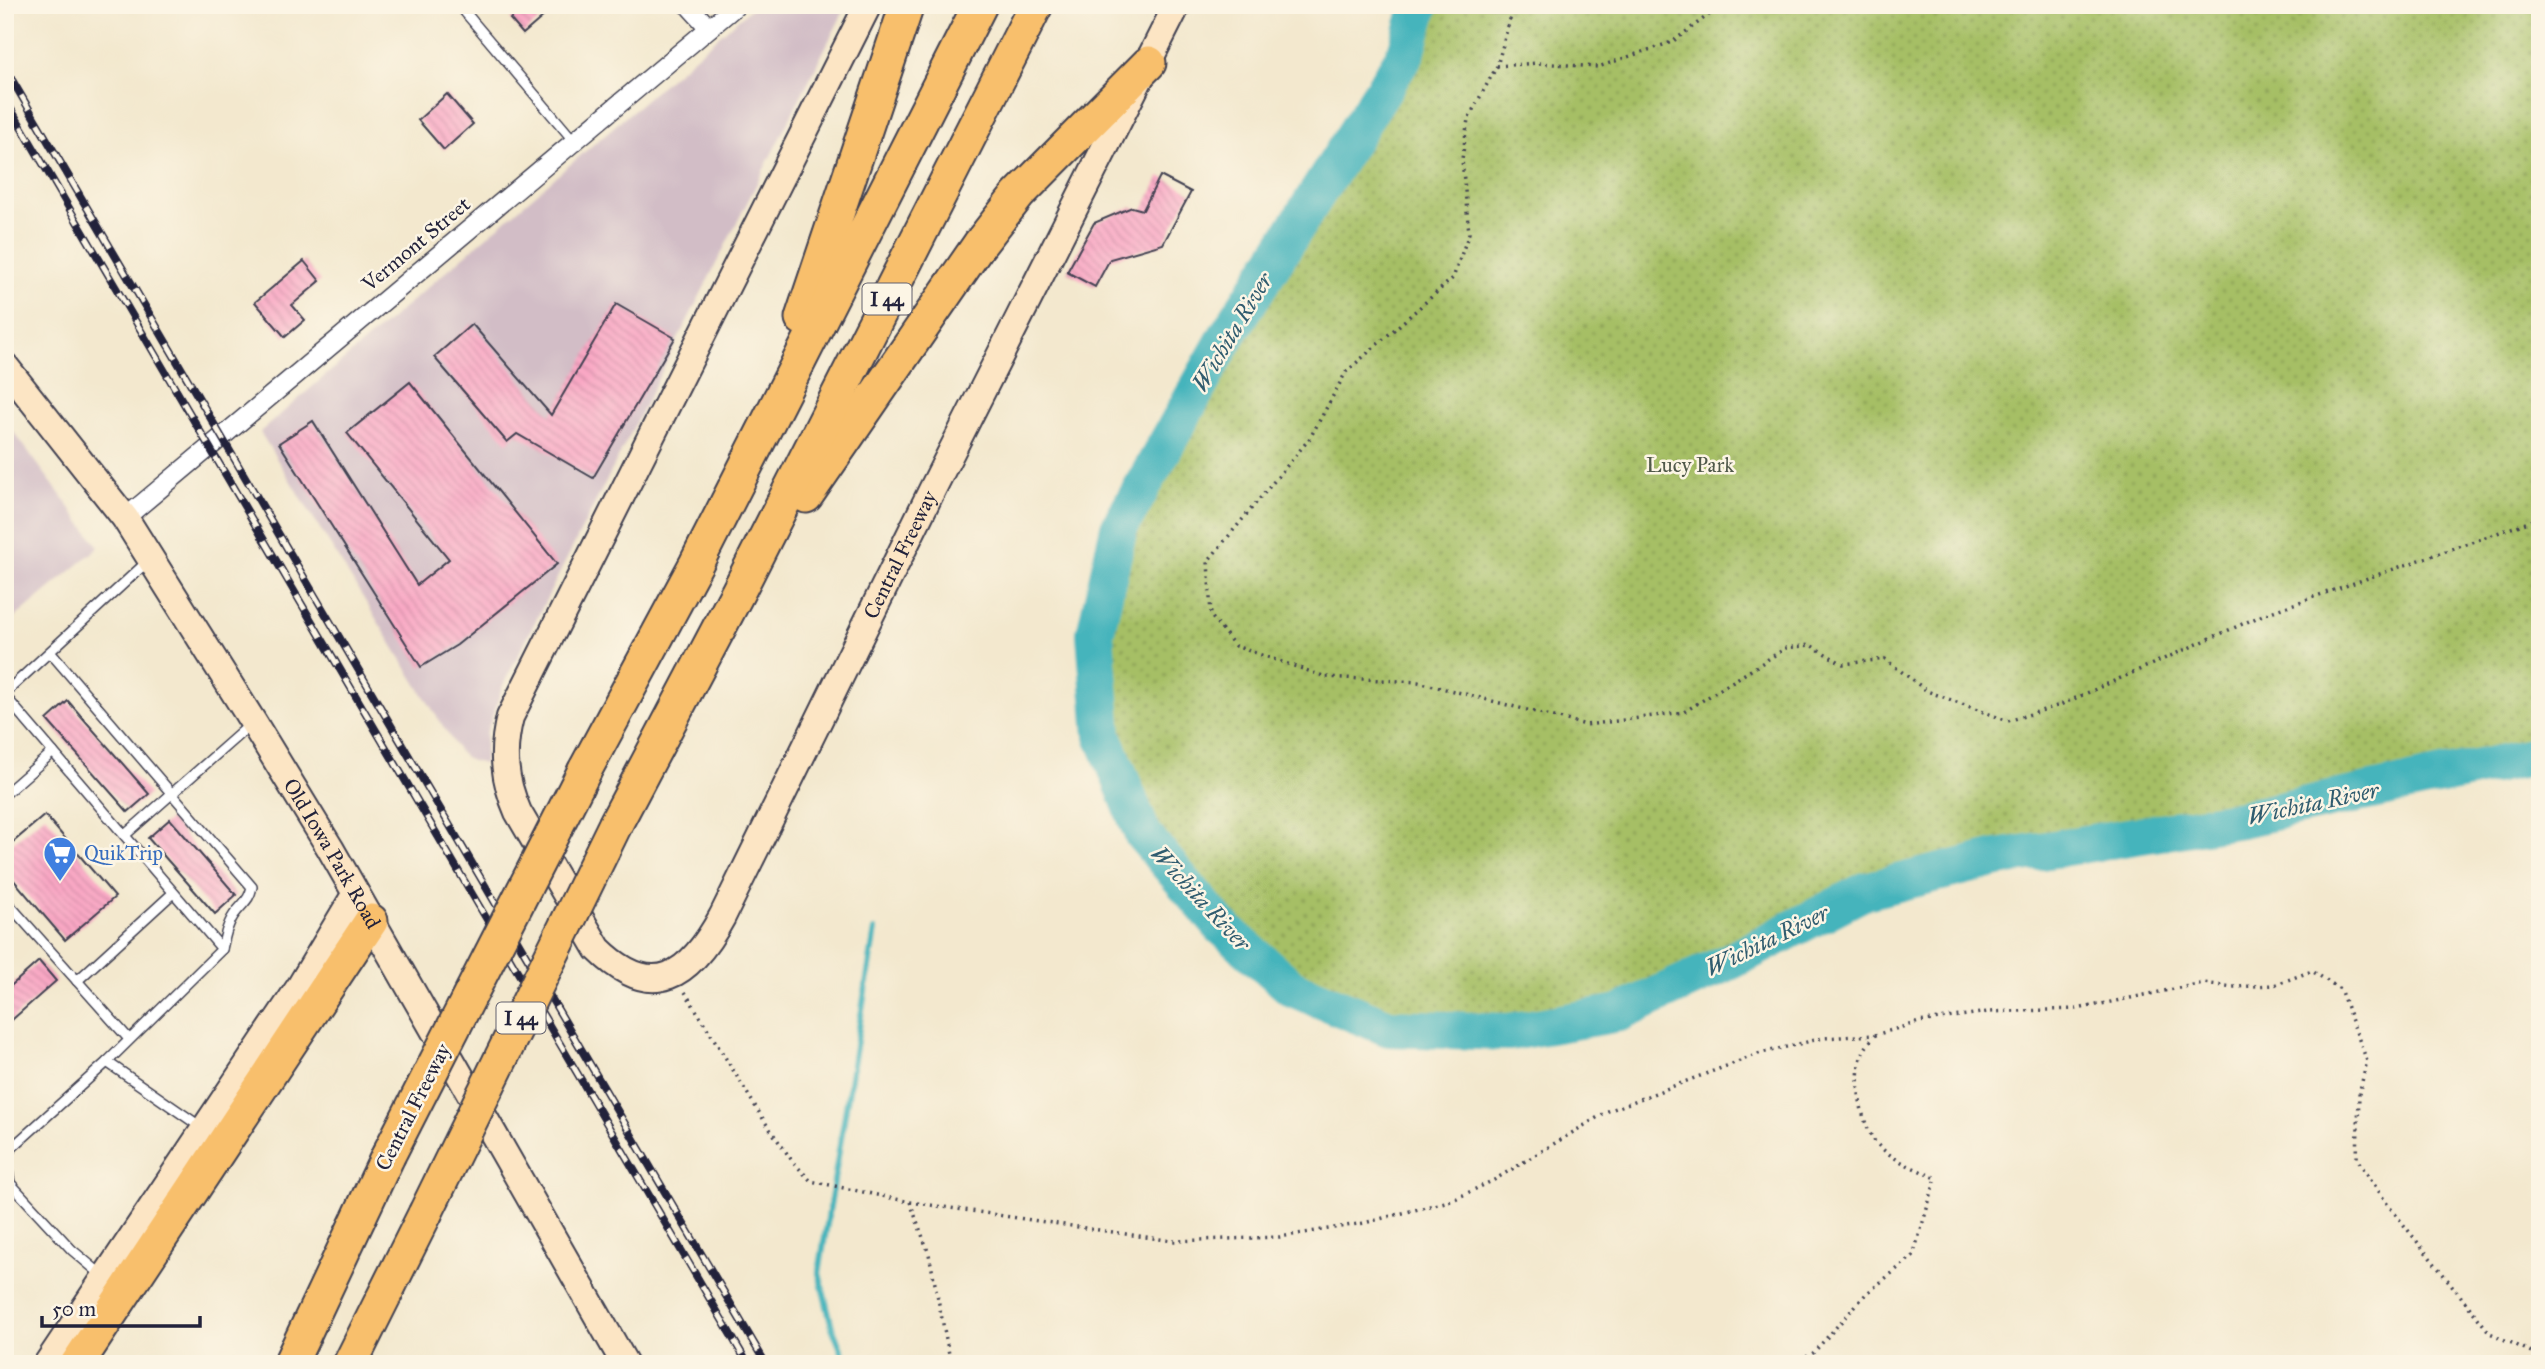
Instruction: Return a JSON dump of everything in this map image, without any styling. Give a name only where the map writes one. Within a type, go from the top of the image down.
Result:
[{"type":"highway","points":[[765,430],[907,5]]},
{"type":"highway","name":"Central Freeway","points":[[290,1364],[388,1156],[585,770],[765,430],[980,5]]},
{"type":"highway","name":"I 44","points":[[350,1364],[616,823],[738,592],[1035,5]]},
{"type":"highway","points":[[738,592],[979,245],[1018,195],[1149,63]]},
{"type":"highway","points":[[77,1364],[115,1284],[363,908]]},
{"type":"main road","points":[[673,976],[650,979],[631,974],[612,963],[598,949],[508,789],[503,743],[510,717],[868,5]]},
{"type":"main road","name":"Central Freeway","points":[[673,976],[693,962],[708,944],[933,488],[1177,5]]},
{"type":"main road","name":"Old Iowa Park Road","points":[[5,366],[125,518],[253,722],[625,1364]]},
{"type":"main road","points":[[47,1364],[115,1284]]},
{"type":"street","points":[[688,5],[709,29]]},
{"type":"street","name":"Vermont Street","points":[[125,518],[737,5]]},
{"type":"lane","points":[[459,5],[574,141]]},
{"type":"lane","points":[[150,560],[5,694],[222,949]]},
{"type":"lane","points":[[50,652],[252,887],[249,900],[236,911],[227,929],[222,949],[128,1038],[107,1062],[6,1153],[10,1183],[72,1250],[115,1284]]},
{"type":"lane","points":[[125,835],[253,722]]},
{"type":"lane","points":[[5,794],[53,752]]},
{"type":"lane","points":[[77,981],[173,892]]},
{"type":"lane","points":[[5,900],[128,1038]]},
{"type":"lane","points":[[107,1062],[214,1135]]},
{"type":"path","points":[[1514,5],[1497,66],[1468,119],[1462,159],[1469,233],[1453,278],[1346,372],[1310,438],[1208,561],[1211,616],[1236,646],[1326,677],[1418,682],[1586,725],[1684,712],[1786,648],[1810,645],[1843,664],[1885,659],[1927,691],[2008,721],[2060,705],[2265,614],[2540,518]]},
{"type":"path","points":[[1497,66],[1538,63],[1598,68],[1672,42],[1722,5]]},
{"type":"path","points":[[673,976],[690,998],[765,1122],[793,1162],[811,1181],[910,1202],[1173,1241],[1280,1237],[1364,1223],[1453,1200],[1494,1180],[1608,1111],[1758,1054],[1822,1038],[1875,1035],[1919,1022],[1988,1012],[2077,1009],[2203,983],[2233,987],[2274,985],[2312,971],[2340,989],[2367,1061],[2359,1094],[2357,1159],[2388,1205],[2490,1334],[2540,1356]]},
{"type":"path","points":[[1794,1364],[1813,1353],[1866,1294],[1913,1256],[1936,1178],[1897,1160],[1876,1144],[1862,1116],[1858,1078],[1861,1054],[1875,1035]]},
{"type":"path","points":[[910,1202],[929,1254],[951,1364]]},
{"type":"shaded area","points":[[755,5],[847,5],[503,685],[486,734],[484,764],[469,760],[459,752],[260,432]]},
{"type":"shaded area","points":[[5,420],[99,547],[5,626]]},
{"type":"green space","name":"Lucy Park","points":[[1420,5],[2540,5],[2540,755],[2241,819],[1997,858],[1865,891],[1733,960],[1619,1013],[1509,1032],[1389,1028],[1292,988],[1221,926],[1143,835],[1103,735],[1095,634],[1119,528],[1227,336],[1406,54]]},
{"type":"building","points":[[525,5],[536,5],[545,15],[523,34],[510,19]]},
{"type":"building","points":[[447,94],[473,124],[444,150],[418,120]]},
{"type":"building","points":[[1160,176],[1191,192],[1163,244],[1110,259],[1095,287],[1067,272],[1094,223],[1132,207],[1143,210]]},
{"type":"building","points":[[304,261],[320,281],[292,305],[305,320],[285,337],[255,302]]},
{"type":"building","points":[[616,304],[675,338],[593,478],[517,434],[507,442],[434,357],[472,324],[551,415]]},
{"type":"building","points":[[410,382],[557,564],[457,645],[421,667],[279,443],[313,421],[417,585],[449,559],[347,433]]},
{"type":"building","name":"QuikTrip","points":[[68,701],[149,794],[128,812],[47,720]]},
{"type":"building","name":"QuikTrip","points":[[45,815],[115,897],[65,940],[5,870],[5,849]]},
{"type":"building","name":"QuikTrip","points":[[170,819],[236,895],[215,914],[148,838]]},
{"type":"building","points":[[39,961],[56,981],[5,1026],[5,991]]},
{"type":"waterway","name":"Wichita River","points":[[1420,5],[1406,53],[1227,336],[1119,528],[1095,634],[1103,735],[1143,835],[1221,926],[1292,988],[1389,1028],[1509,1032],[1619,1013],[1733,960],[1865,891],[1997,858],[2241,819],[2540,755]]},
{"type":"waterway","points":[[847,1364],[832,1327],[819,1273],[875,930]]},
{"type":"railway","points":[[5,68],[766,1364]]},
{"type":"railway","points":[[5,99],[748,1364]]},
{"type":"place","name":"QuikTrip","points":[[60,883]]}]
